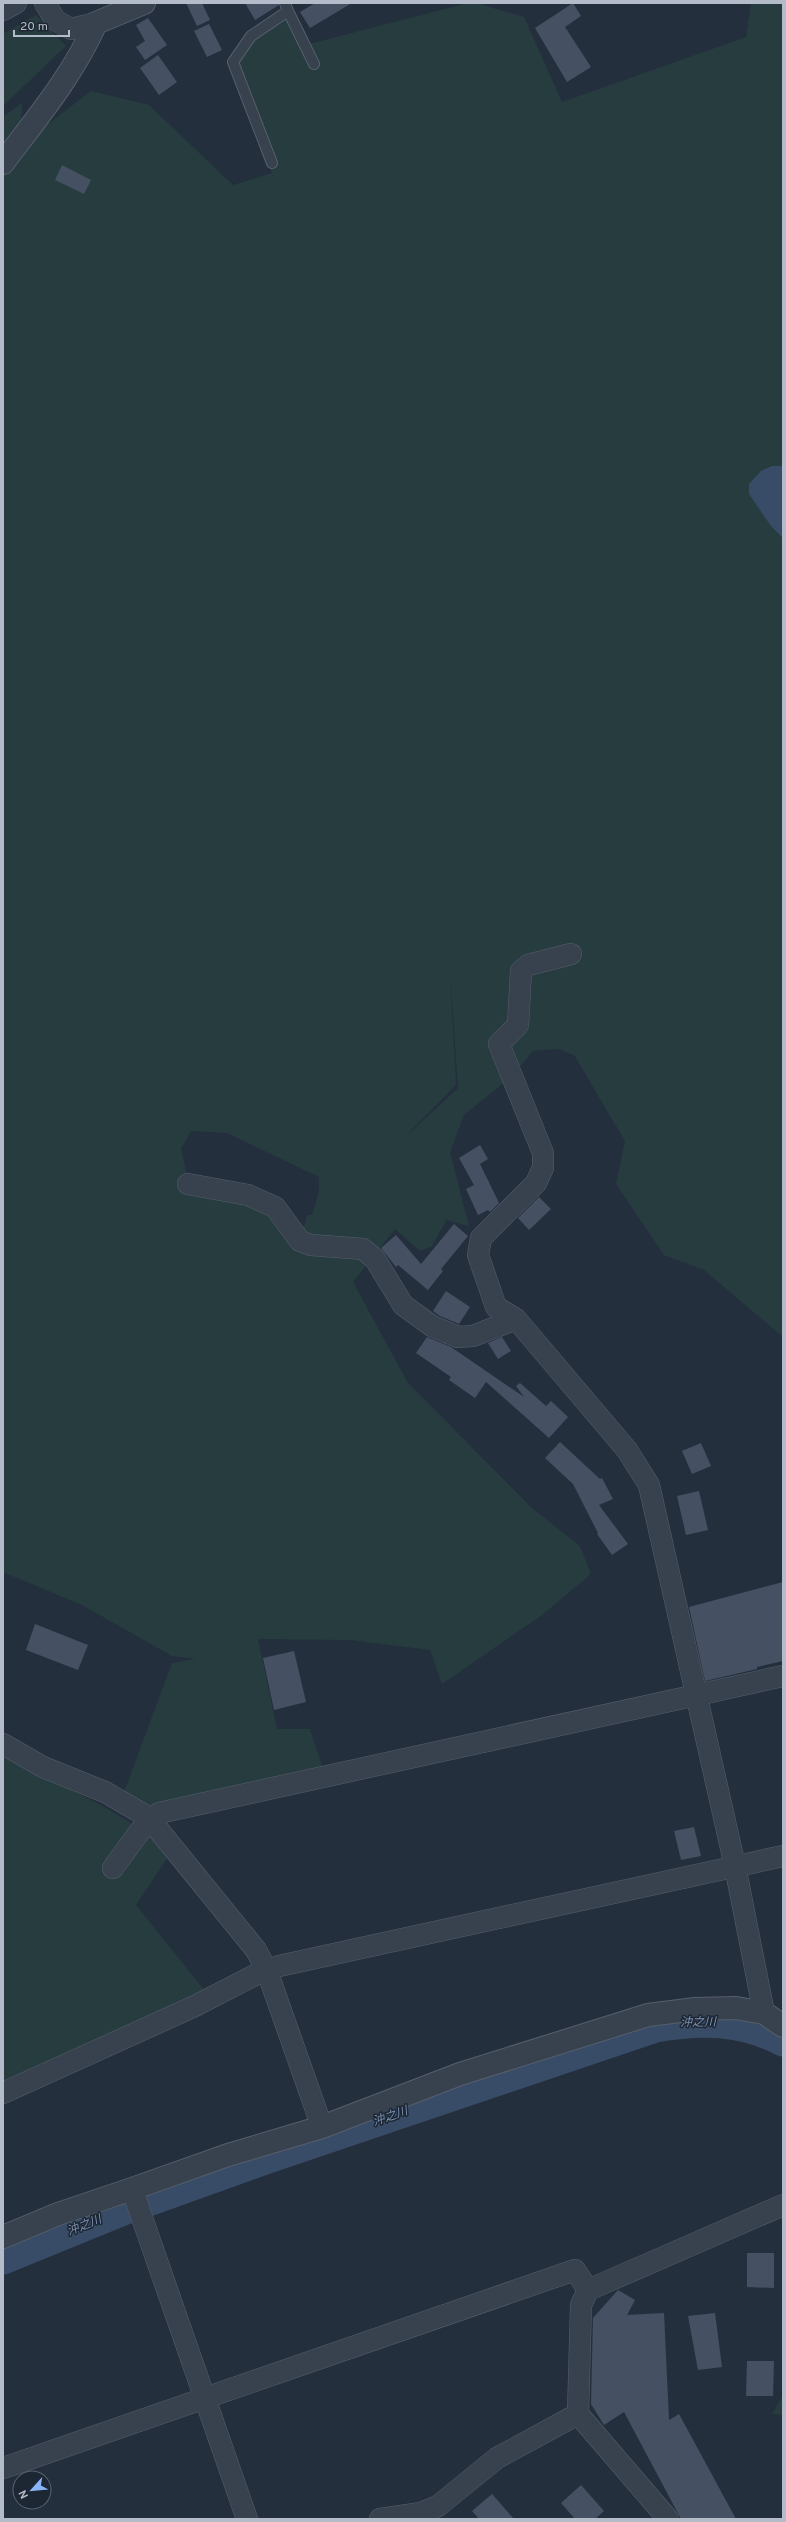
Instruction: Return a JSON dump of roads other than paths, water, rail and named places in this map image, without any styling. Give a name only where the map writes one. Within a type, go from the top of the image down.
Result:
[{"type":"street","points":[[3,10],[16,3]]},
{"type":"street","points":[[45,3],[55,20],[71,29],[96,23],[144,3]]},
{"type":"street","points":[[3,163],[57,91],[84,50],[96,23]]},
{"type":"street","points":[[571,954],[528,965],[521,971],[518,1025],[499,1044],[543,1153],[543,1168],[536,1183],[481,1238],[478,1255],[496,1307],[516,1319],[627,1450],[649,1485],[735,1866],[764,2013]]},
{"type":"street","points":[[188,1184],[248,1195],[275,1207],[300,1241],[310,1245],[363,1249],[375,1259],[403,1305],[432,1326],[458,1337],[473,1336],[516,1319]]},
{"type":"street","points":[[114,1868],[140,1831],[150,1820],[159,1814],[696,1694],[783,1676]]},
{"type":"street","points":[[3,1744],[43,1767],[105,1792],[150,1820],[256,1950],[267,1971],[322,2127]]},
{"type":"street","points":[[3,2093],[267,1971],[783,1856]]},
{"type":"street","points":[[3,2237],[58,2214],[322,2127],[460,2074],[648,2015],[695,2010],[736,2008],[764,2013],[783,2026]]},
{"type":"street","points":[[132,2189],[247,2519]]},
{"type":"street","points":[[668,2519],[578,2414],[581,2305],[588,2290],[783,2205]]},
{"type":"street","points":[[3,2468],[575,2270],[588,2290]]},
{"type":"street","points":[[380,2519],[420,2513],[438,2506],[497,2458],[578,2414]]},
{"type":"lane","points":[[272,163],[232,62],[251,36],[287,7],[314,64]]},
{"type":"water","points":[[772,466],[783,466],[783,538],[771,526],[749,494],[749,484],[761,471]]},
{"type":"waterway","name":"沖之川","points":[[3,2258],[123,2209],[265,2158],[655,2026],[672,2023],[704,2021],[720,2022],[752,2027],[783,2040]]}]
